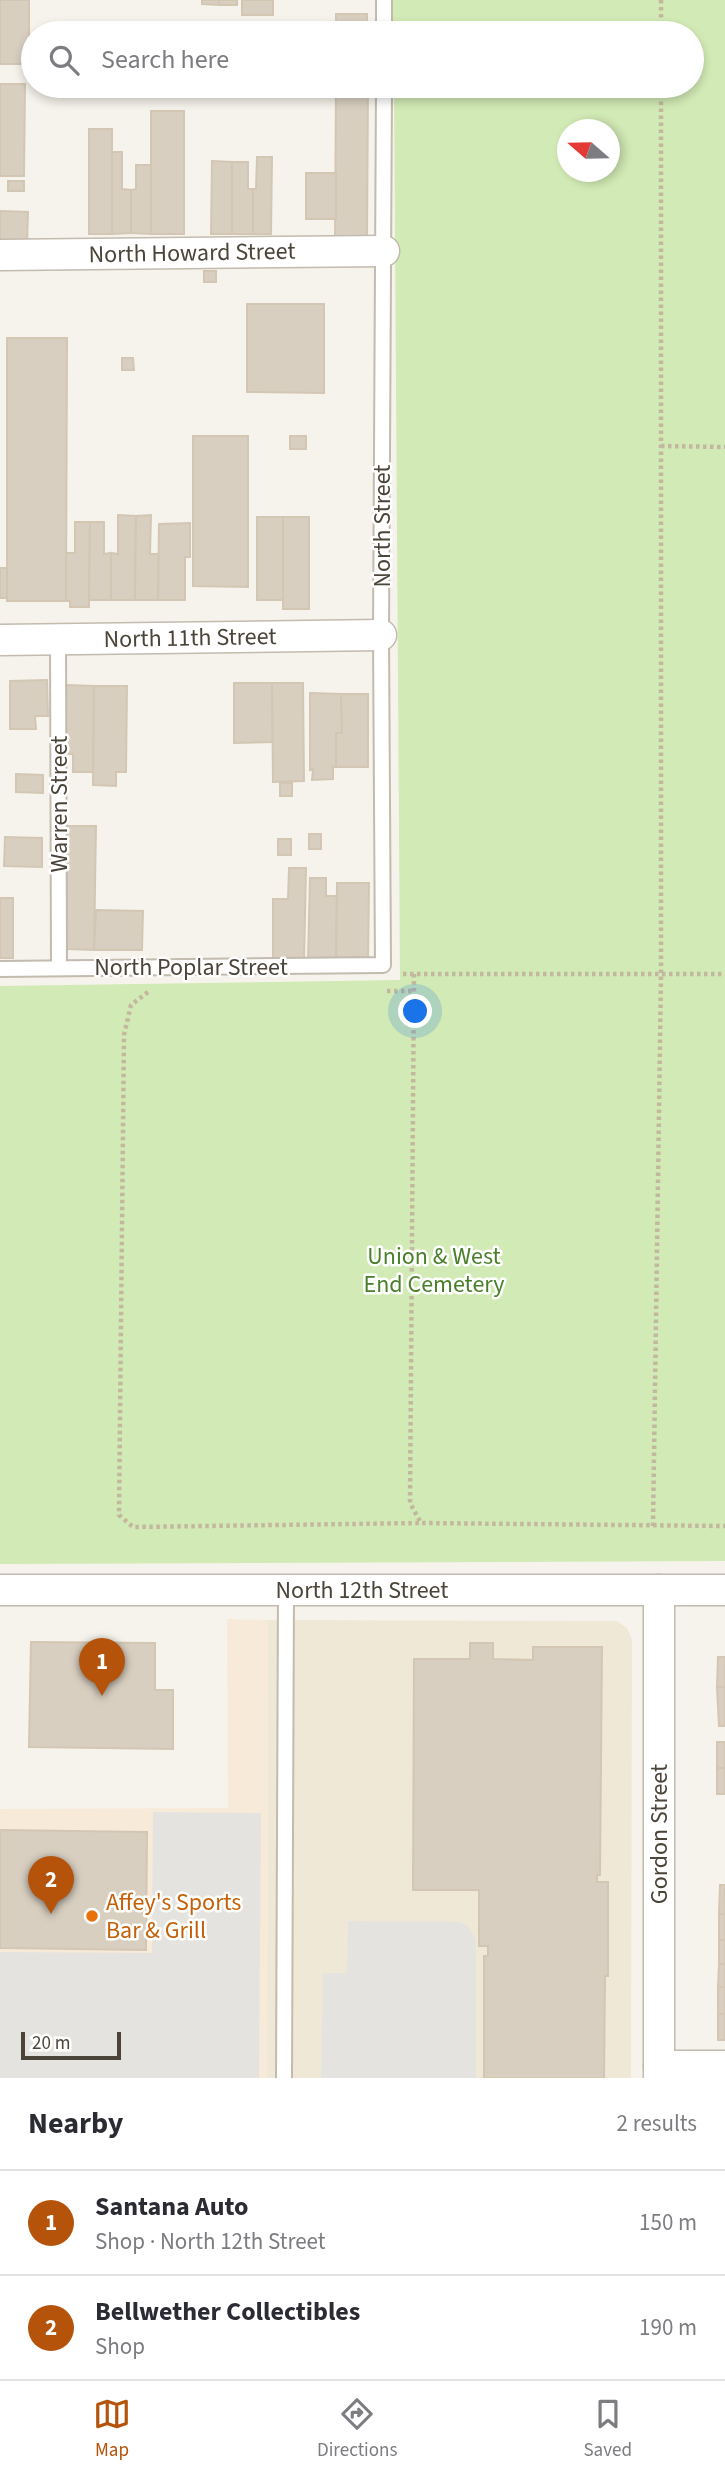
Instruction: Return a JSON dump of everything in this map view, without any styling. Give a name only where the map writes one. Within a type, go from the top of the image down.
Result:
[{"type":"street","name":"North Howard Street","points":[[0,255],[384,251]]},
{"type":"street","name":"North 11th Street","points":[[0,640],[381,635]]},
{"type":"street","name":"North 12th Street","points":[[0,1590],[725,1590]]},
{"type":"street","name":"Gordon Street","points":[[659,1590],[659,2072]]},
{"type":"street","points":[[659,2072],[725,2066]]},
{"type":"lane","points":[[384,0],[384,21]]},
{"type":"lane","name":"North Street","points":[[383,965],[381,635],[384,98]]},
{"type":"lane","name":"Warren Street","points":[[58,640],[59,968]]},
{"type":"lane","name":"North Poplar Street","points":[[0,969],[383,965]]},
{"type":"lane","points":[[284,2078],[286,1590]]},
{"type":"path","points":[[661,0],[661,21]]},
{"type":"path","points":[[653,1527],[661,974],[661,98]]},
{"type":"path","points":[[661,446],[725,447]]},
{"type":"path","points":[[383,965],[398,974],[725,974]]},
{"type":"path","points":[[414,974],[410,1503],[421,1523]]},
{"type":"path","points":[[151,990],[131,1004],[124,1035],[119,1515],[134,1527],[421,1523],[725,1526]]},
{"type":"path","points":[[386,991],[414,991]]},
{"type":"shaded area","points":[[227,1619],[268,1620],[267,2078],[0,2078],[0,1809],[228,1808]]},
{"type":"shaded area","points":[[268,1620],[617,1621],[627,1628],[632,1640],[631,2078],[267,2078]]},
{"type":"shaded area","points":[[153,1812],[261,1813],[259,2078],[0,2078],[0,1952],[152,1953]]},
{"type":"shaded area","points":[[348,1921],[458,1922],[467,1925],[476,1944],[476,2078],[321,2078],[323,1973],[347,1973]]},
{"type":"green space","name":"Union & West End Cemetery","points":[[393,0],[725,0],[725,1561],[0,1564],[0,986],[400,980],[394,98],[704,98],[704,21],[393,21]]},
{"type":"building","points":[[0,0],[29,0],[29,21],[21,21],[21,64],[0,64]]},
{"type":"building","points":[[202,0],[219,0],[219,5],[202,4]]},
{"type":"building","points":[[219,0],[237,0],[237,5],[219,5]]},
{"type":"building","points":[[242,0],[273,0],[273,15],[242,15]]},
{"type":"building","points":[[336,14],[367,14],[367,21],[336,21]]},
{"type":"building","points":[[0,84],[21,84],[21,98],[25,98],[24,176],[0,176]]},
{"type":"building","points":[[336,98],[368,98],[367,236],[335,237]]},
{"type":"building","points":[[151,111],[184,111],[184,234],[151,234]]},
{"type":"building","points":[[89,129],[112,129],[112,234],[89,234]]},
{"type":"building","points":[[112,152],[122,152],[122,189],[131,190],[131,233],[112,234]]},
{"type":"building","points":[[257,157],[272,157],[271,234],[253,234],[253,189],[256,189]]},
{"type":"building","points":[[212,161],[232,162],[232,234],[211,234]]},
{"type":"building","points":[[232,162],[248,162],[248,189],[253,189],[253,234],[232,234]]},
{"type":"building","points":[[136,165],[151,165],[151,234],[131,233],[131,190],[136,189]]},
{"type":"building","points":[[306,173],[336,173],[336,219],[306,219]]},
{"type":"building","points":[[8,181],[24,181],[24,191],[8,191]]},
{"type":"building","points":[[0,211],[28,212],[27,245],[0,244]]},
{"type":"building","points":[[204,271],[216,271],[216,282],[204,282]]},
{"type":"building","points":[[247,304],[324,304],[324,393],[247,392]]},
{"type":"building","points":[[7,338],[67,338],[66,601],[7,601]]},
{"type":"building","points":[[122,358],[133,358],[134,370],[122,370]]},
{"type":"building","points":[[193,436],[248,436],[248,587],[193,586]]},
{"type":"building","points":[[290,436],[306,436],[306,449],[290,449]]},
{"type":"building","points":[[118,515],[136,516],[135,600],[111,600],[111,553],[118,554]]},
{"type":"building","points":[[151,515],[150,554],[159,554],[158,600],[135,600],[136,516]]},
{"type":"building","points":[[257,517],[283,517],[283,600],[257,600]]},
{"type":"building","points":[[283,517],[309,517],[309,609],[283,609]]},
{"type":"building","points":[[75,522],[90,522],[89,607],[70,607],[70,601],[66,601],[66,553],[75,553]]},
{"type":"building","points":[[90,522],[104,522],[104,554],[111,553],[111,600],[89,600]]},
{"type":"building","points":[[190,523],[190,557],[185,557],[185,600],[158,600],[159,524]]},
{"type":"building","points":[[0,568],[7,568],[7,598],[0,598]]},
{"type":"building","points":[[47,680],[48,716],[35,716],[36,729],[10,729],[10,681]]},
{"type":"building","points":[[234,683],[272,683],[273,742],[234,743]]},
{"type":"building","points":[[272,683],[303,683],[304,781],[273,782]]},
{"type":"building","points":[[65,685],[94,686],[93,772],[73,772],[73,754],[64,754]]},
{"type":"building","points":[[94,686],[127,686],[126,772],[116,772],[116,786],[93,785]]},
{"type":"building","points":[[310,693],[341,694],[342,733],[336,733],[336,767],[333,767],[333,779],[312,780]]},
{"type":"building","points":[[341,694],[368,694],[368,767],[336,767],[336,733],[342,733]]},
{"type":"building","points":[[16,774],[43,775],[43,793],[16,792]]},
{"type":"building","points":[[280,783],[292,783],[292,796],[280,796]]},
{"type":"building","points":[[67,826],[96,826],[94,950],[67,949]]},
{"type":"building","points":[[309,834],[321,834],[321,849],[309,849]]},
{"type":"building","points":[[5,837],[42,838],[42,867],[4,866]]},
{"type":"building","points":[[278,839],[291,839],[291,855],[278,855]]},
{"type":"building","points":[[289,868],[306,868],[304,962],[273,961],[273,899],[288,899]]},
{"type":"building","points":[[310,878],[326,878],[326,896],[337,896],[336,961],[308,961]]},
{"type":"building","points":[[337,883],[369,883],[368,962],[336,961]]},
{"type":"building","points":[[0,898],[13,898],[13,958],[0,958]]},
{"type":"building","points":[[96,910],[143,911],[142,950],[94,950]]},
{"type":"building","points":[[31,1642],[155,1643],[155,1690],[173,1690],[173,1749],[29,1747]]},
{"type":"building","points":[[470,1643],[493,1643],[493,1659],[533,1660],[533,1647],[602,1647],[600,1875],[597,1875],[597,1882],[608,1882],[604,2078],[484,2078],[484,1956],[488,1956],[488,1946],[479,1946],[479,1890],[413,1890],[414,1659],[470,1659]]},
{"type":"building","points":[[718,1657],[725,1657],[725,1687],[717,1687]]},
{"type":"building","points":[[717,1687],[725,1687],[725,1726],[719,1726]]},
{"type":"building","points":[[717,1742],[725,1742],[725,1768],[717,1768]]},
{"type":"building","points":[[717,1768],[725,1768],[725,1794],[717,1794]]},
{"type":"building","points":[[0,1830],[147,1832],[146,1950],[0,1948]]},
{"type":"building","points":[[720,1885],[725,1885],[725,1914],[719,1914]]},
{"type":"building","points":[[719,1914],[725,1914],[725,1940],[719,1940]]},
{"type":"building","points":[[719,1940],[725,1940],[725,1964],[719,1964]]},
{"type":"building","points":[[719,1964],[725,1964],[725,1987],[718,1987]]},
{"type":"building","points":[[718,1987],[725,1987],[725,2014],[718,2014]]},
{"type":"building","points":[[718,2014],[725,2014],[725,2040],[718,2040]]},
{"type":"place","name":"Santana Auto","points":[[102,1696]]},
{"type":"place","name":"Bellwether Collectibles","points":[[51,1914]]},
{"type":"place","name":"Affey's Sports Bar & Grill","points":[[92,1916]]}]
